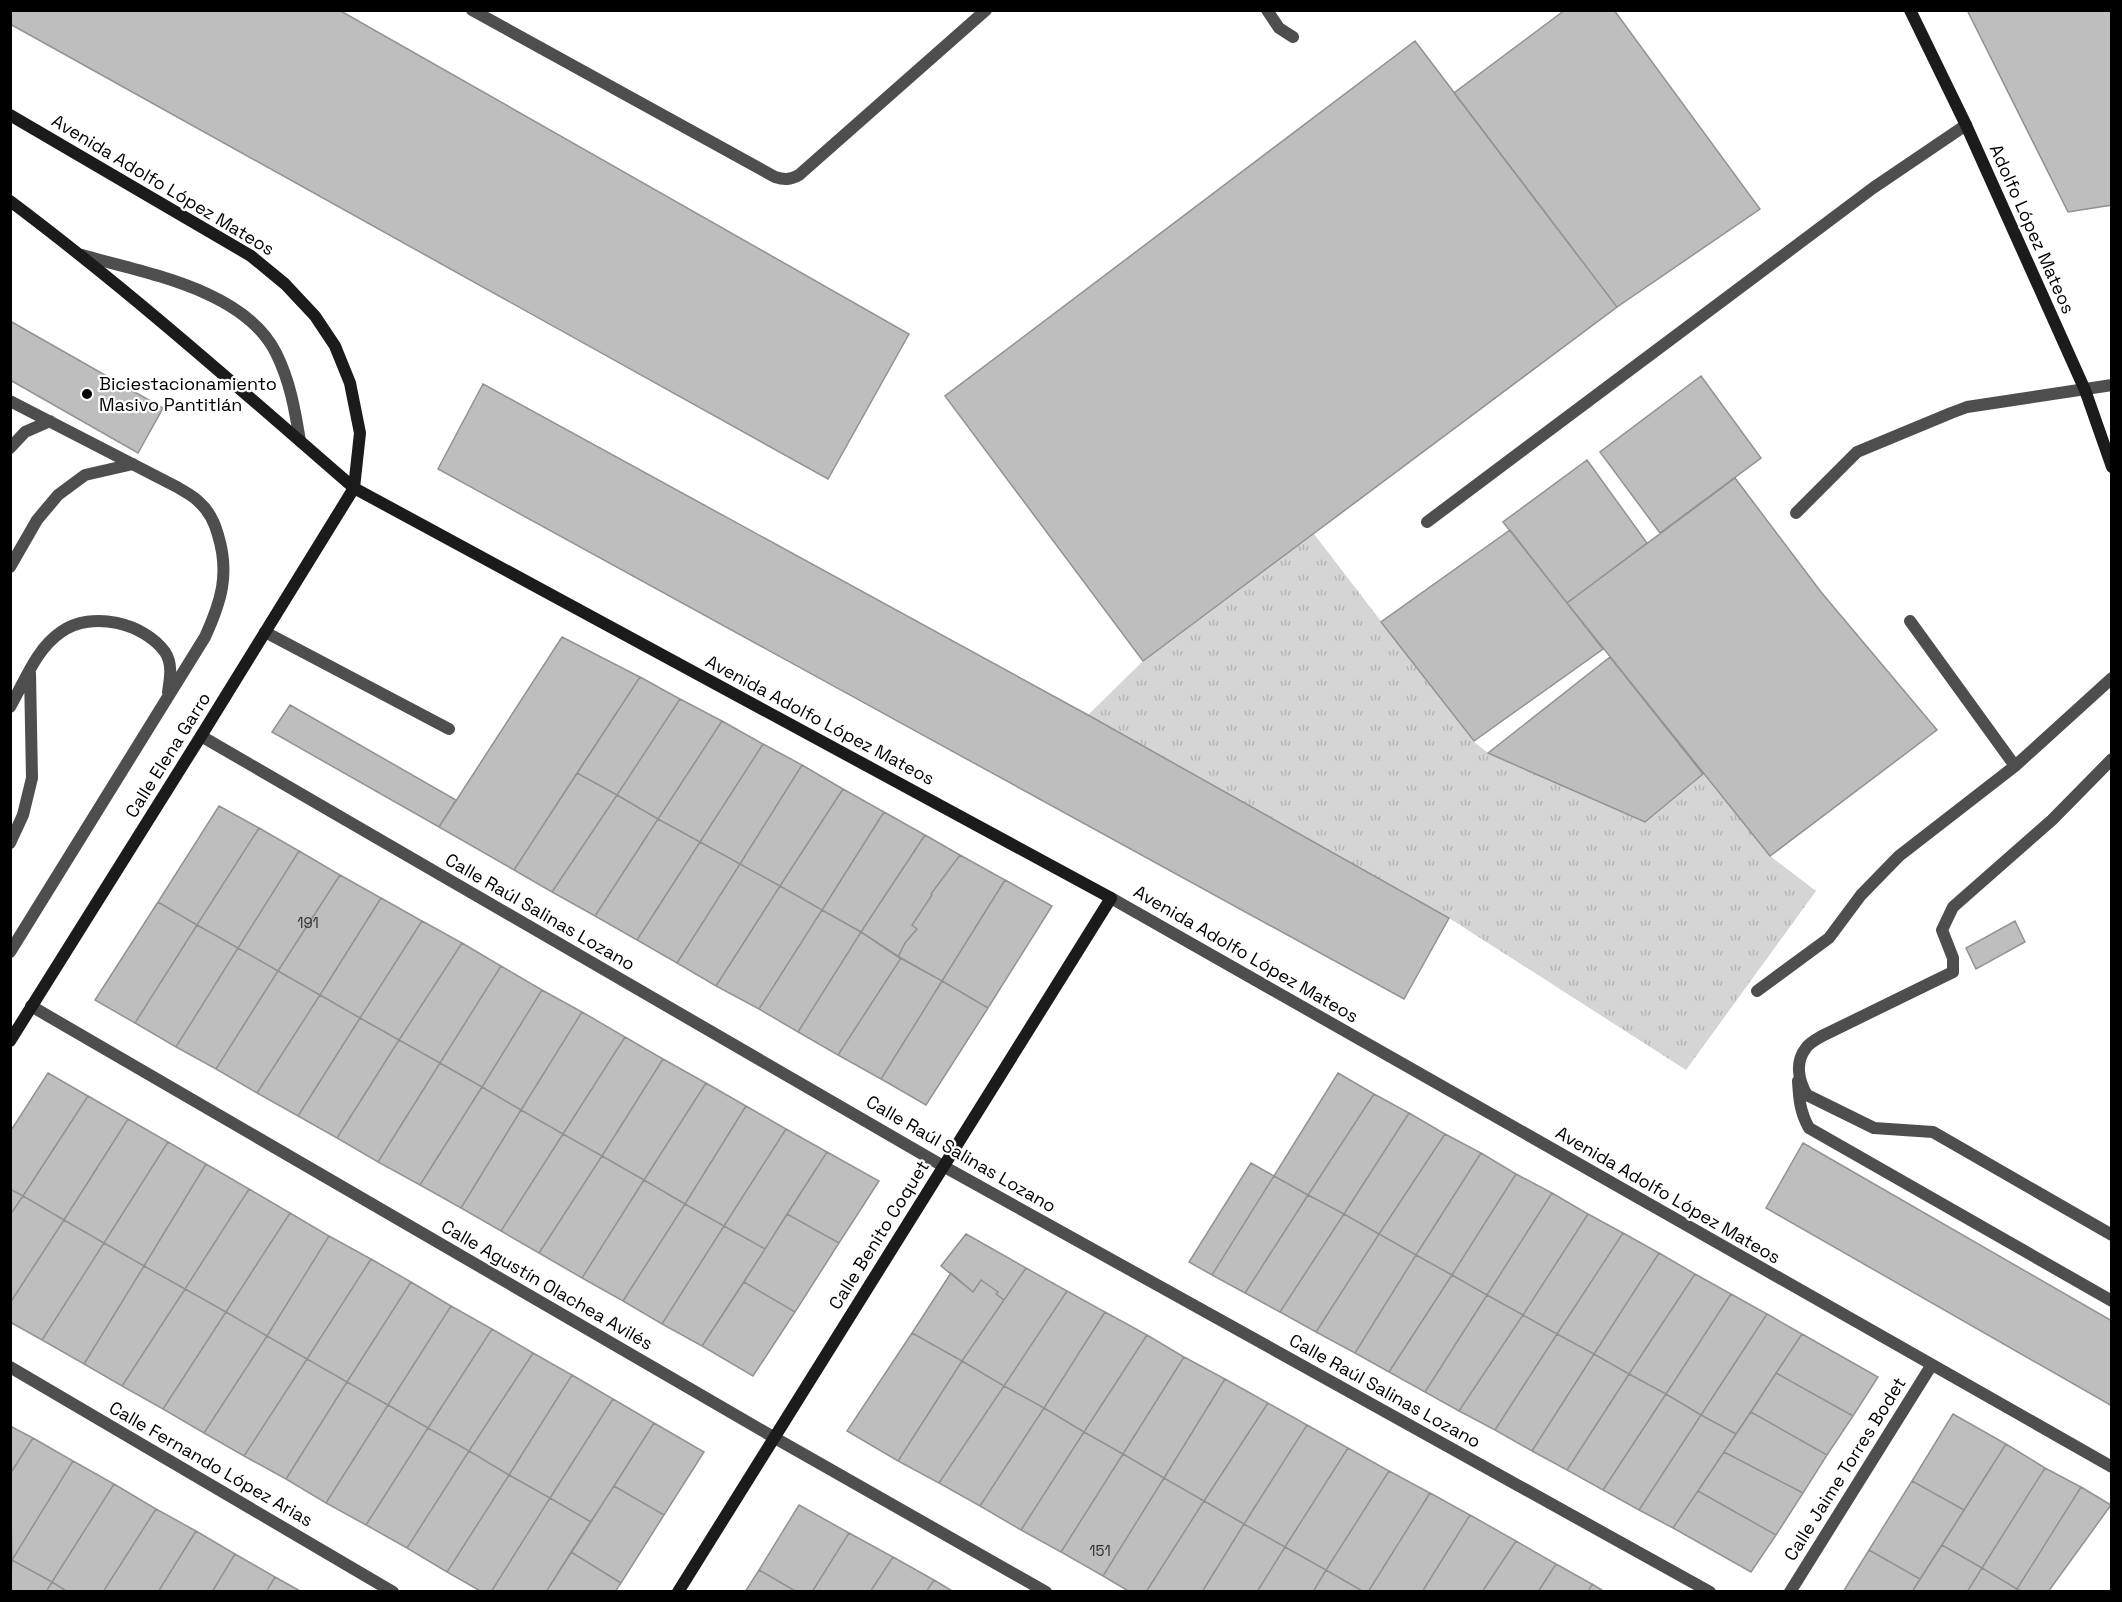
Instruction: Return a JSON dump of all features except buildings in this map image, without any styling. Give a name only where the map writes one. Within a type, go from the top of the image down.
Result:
[{"type":"street","points":[[472,10],[774,177],[791,179],[799,175],[986,10]]},
{"type":"street","points":[[1267,10],[1279,28],[1293,38]]},
{"type":"street","name":"Adolfo López Mateos","points":[[1910,10],[1966,125],[2085,390],[2112,468]]},
{"type":"street","name":"Avenida Adolfo López Mateos","points":[[10,115],[251,256],[285,284],[315,316],[335,346],[350,383],[360,433],[354,488]]},
{"type":"street","points":[[1427,522],[1873,188],[1966,125]]},
{"type":"street","name":"Avenida Adolfo López Mateos","points":[[10,201],[82,255],[354,488],[1112,898],[2112,1467]]},
{"type":"street","points":[[82,255],[203,290],[250,319],[275,351],[290,386],[300,441]]},
{"type":"street","points":[[1796,513],[1857,452],[1967,406],[2112,385]]},
{"type":"street","points":[[10,401],[177,487],[200,502],[215,524],[223,551],[224,582],[217,611],[205,637],[10,952]]},
{"type":"street","points":[[10,448],[25,432],[50,421]]},
{"type":"street","points":[[10,567],[37,520],[58,495],[85,475],[133,464]]},
{"type":"street","name":"Calle Elena Garro","points":[[10,1041],[354,488]]},
{"type":"street","points":[[10,707],[43,648],[63,630],[100,621],[120,623],[138,630],[152,639],[166,653],[171,670],[167,696]]},
{"type":"street","points":[[1910,621],[2015,766]]},
{"type":"street","points":[[265,632],[449,729]]},
{"type":"street","points":[[10,843],[23,815],[32,778],[30,671]]},
{"type":"street","points":[[1757,991],[1829,938],[1861,895],[1899,856],[2015,766],[2112,678]]},
{"type":"street","name":"Calle Raúl Salinas Lozano","points":[[201,736],[944,1166],[1710,1592]]},
{"type":"street","points":[[2112,759],[2052,820],[1953,907],[1942,930],[1953,958],[1953,972],[1822,1036],[1806,1047],[1800,1060],[1798,1075],[1799,1101],[1802,1115],[1809,1128],[2112,1301]]},
{"type":"street","name":"Calle Benito Coquet","points":[[678,1592],[1112,898]]},
{"type":"street","name":"Calle Agustín Olachea Avilés","points":[[31,1006],[775,1438],[1046,1592]]},
{"type":"street","points":[[1798,1075],[1807,1095],[1874,1128],[1933,1132],[2112,1235]]},
{"type":"street","name":"Calle Jaime Torres Bodet","points":[[1790,1592],[1931,1366]]},
{"type":"street","name":"Calle Fernando López Arias","points":[[10,1367],[393,1592]]},
{"type":"green space","points":[[1314,534],[1473,741],[1488,753],[1645,822],[1703,774],[1770,856],[1816,891],[1686,1070],[1449,918],[1088,715],[1143,661]]},
{"type":"place","name":"Biciestacionamiento Masivo Pantitlán","points":[[87,394]]}]
